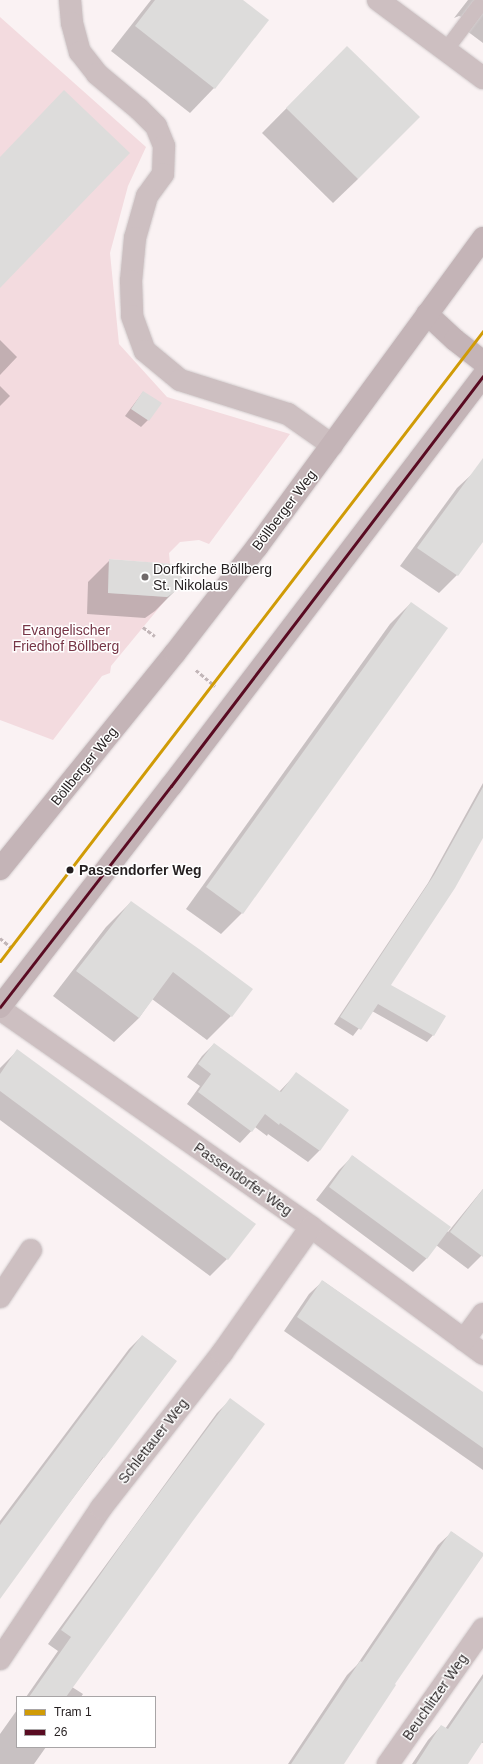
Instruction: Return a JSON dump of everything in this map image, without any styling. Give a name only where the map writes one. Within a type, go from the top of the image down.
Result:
[{"type":"street","points":[[70,0],[72,23],[80,52],[97,74],[139,109],[156,126],[164,146],[163,174],[147,196],[135,238],[131,281],[132,316],[145,351],[180,380],[288,414],[332,445]]},
{"type":"street","points":[[378,0],[483,78]]},
{"type":"street","name":"Böllberger Weg","points":[[0,869],[175,653],[332,445],[483,238]]},
{"type":"street","points":[[427,314],[454,340],[483,362]]},
{"type":"street","points":[[0,1008],[483,376]]},
{"type":"street","name":"Passendorfer Weg","points":[[0,1008],[311,1227],[483,1354]]},
{"type":"street","name":"Schlettauer Weg","points":[[0,1659],[101,1508],[222,1353],[311,1227]]},
{"type":"street","points":[[0,1297],[31,1250]]},
{"type":"street","points":[[464,1340],[483,1314]]},
{"type":"street","name":"Beuchlitzer Weg","points":[[388,1764],[483,1629]]},
{"type":"lane","points":[[445,50],[478,6]]},
{"type":"green space","name":"Evangelischer Friedhof Böllberg","points":[[0,17],[146,147],[128,186],[110,253],[119,344],[167,397],[290,434],[209,544],[199,540],[180,542],[169,553],[170,564],[109,559],[108,593],[168,597],[111,666],[110,673],[102,676],[53,740],[0,720]]},
{"type":"building","points":[[155,0],[243,0],[269,20],[215,89],[135,26]]},
{"type":"building","points":[[347,46],[420,117],[358,179],[286,108]]},
{"type":"building","points":[[64,90],[130,153],[0,288],[0,157]]},
{"type":"building","points":[[143,391],[162,403],[149,421],[131,409]]},
{"type":"building","points":[[483,458],[483,542],[458,576],[417,548]]},
{"type":"building","name":"Dorfkirche Böllberg St. Nikolaus","points":[[109,559],[173,564],[184,581],[177,590],[167,597],[108,593]]},
{"type":"building","points":[[411,602],[448,628],[243,914],[206,887]]},
{"type":"building","points":[[483,787],[483,838],[455,888],[391,985],[446,1016],[434,1036],[378,1004],[361,1030],[340,1017],[434,875]]},
{"type":"building","points":[[131,901],[253,989],[232,1017],[173,972],[139,1018],[76,971]]},
{"type":"building","points":[[214,1043],[281,1092],[296,1072],[349,1110],[320,1151],[280,1123],[279,1125],[265,1114],[252,1132],[198,1092],[211,1074],[198,1064]]},
{"type":"building","points":[[17,1049],[256,1224],[228,1260],[0,1091],[0,1074]]},
{"type":"building","points":[[352,1155],[451,1227],[427,1259],[329,1187]]},
{"type":"building","points":[[483,1189],[483,1257],[450,1232]]},
{"type":"building","points":[[322,1280],[483,1392],[483,1448],[297,1317]]},
{"type":"building","points":[[142,1335],[177,1361],[104,1458],[103,1457],[0,1599],[0,1525]]},
{"type":"building","points":[[230,1398],[265,1424],[192,1522],[67,1696],[30,1696],[71,1637],[61,1630],[131,1531]]},
{"type":"building","points":[[451,1531],[483,1553],[483,1556],[395,1684],[396,1685],[344,1764],[291,1764],[360,1661],[362,1662]]},
{"type":"building","points":[[483,1678],[483,1741],[468,1764],[416,1764],[441,1725],[448,1729]]},
{"type":"tram line","name":"1","points":[[0,961],[483,331]]},
{"type":"transit line","name":"26","points":[[0,1007],[171,786],[483,376]]},
{"type":"place","name":"Dorfkirche Böllberg St. Nikolaus","points":[[145,577]]},
{"type":"place","name":"Passendorfer Weg","points":[[70,870]]}]
